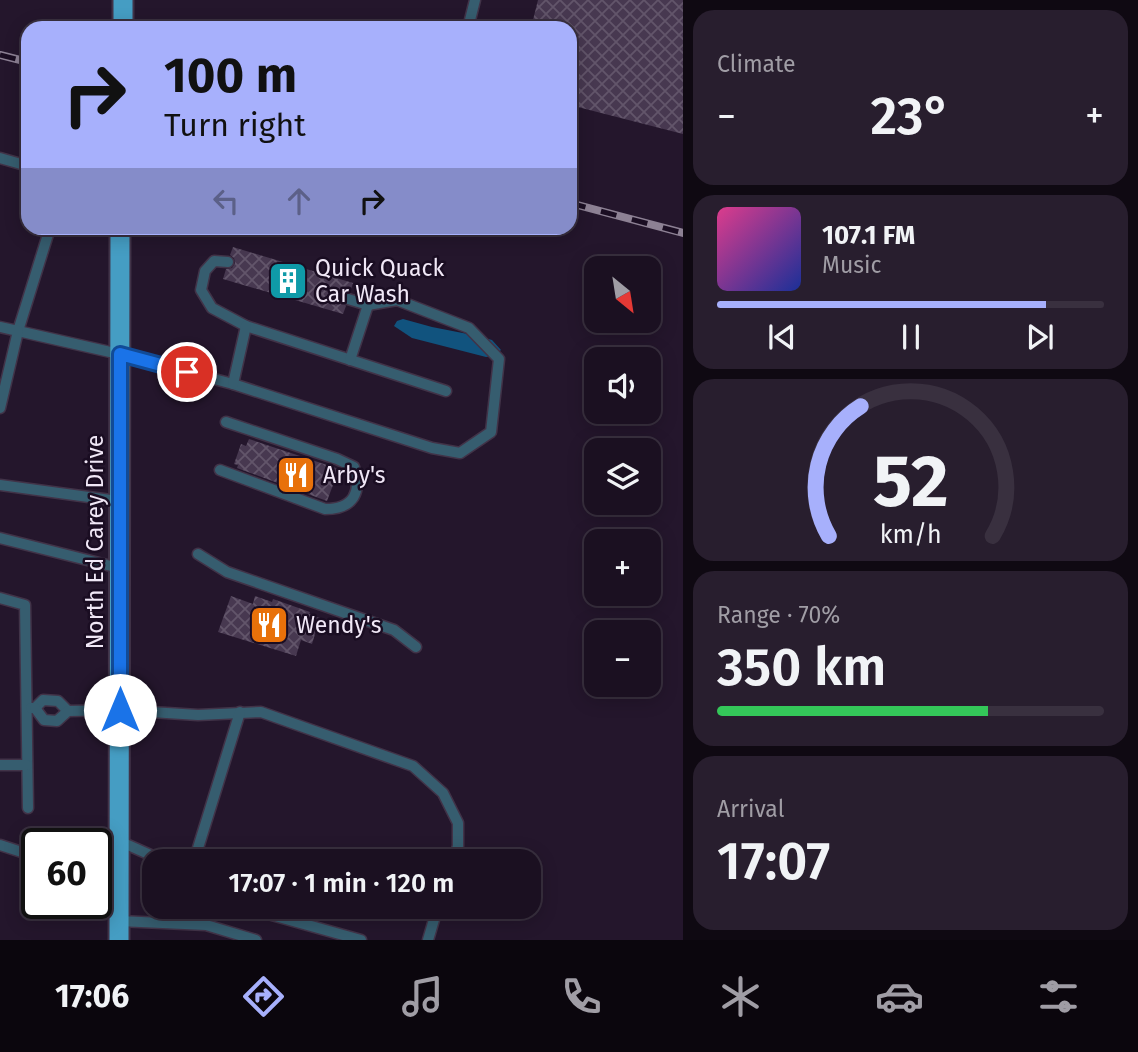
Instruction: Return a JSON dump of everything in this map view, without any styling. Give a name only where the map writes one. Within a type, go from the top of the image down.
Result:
[{"type":"main road","points":[[123,0],[123,21]]},
{"type":"main road","name":"North Ed Carey Drive","points":[[119,931],[120,235]]},
{"type":"lane","points":[[470,21],[475,0]]},
{"type":"lane","points":[[0,158],[21,164]]},
{"type":"lane","points":[[0,408],[18,331],[48,235]]},
{"type":"lane","points":[[228,262],[214,261],[205,271],[201,290],[212,308],[246,326],[446,391]]},
{"type":"lane","points":[[0,327],[120,354],[233,384],[432,448],[460,453],[491,432],[499,359],[469,328],[397,300],[368,305],[348,299]]},
{"type":"lane","points":[[350,360],[368,305]]},
{"type":"lane","points":[[233,384],[246,326]]},
{"type":"lane","points":[[220,470],[326,509],[337,509],[350,502],[356,493],[358,481],[354,467],[337,459],[226,422]]},
{"type":"lane","points":[[0,485],[118,501]]},
{"type":"lane","points":[[0,538],[119,568]]},
{"type":"lane","points":[[198,554],[227,572],[394,630],[416,647]]},
{"type":"lane","points":[[0,598],[25,605],[31,708],[27,765],[29,808]]},
{"type":"lane","points":[[31,708],[43,700],[58,701],[68,711]]},
{"type":"lane","points":[[31,708],[44,720],[57,720],[68,711],[120,710],[198,715],[261,712],[413,766],[443,793],[458,823],[456,849]]},
{"type":"lane","points":[[198,849],[240,712]]},
{"type":"lane","points":[[0,765],[27,765]]},
{"type":"lane","points":[[119,841],[142,851]]},
{"type":"lane","points":[[0,845],[21,852]]},
{"type":"lane","points":[[112,871],[119,872]]},
{"type":"lane","points":[[286,919],[360,940]]},
{"type":"lane","points":[[428,940],[434,919]]},
{"type":"lane","points":[[119,931],[206,925],[256,940]]},
{"type":"water","points":[[403,319],[492,340],[501,350],[494,356],[486,357],[412,338],[394,326],[397,321]]},
{"type":"building","points":[[538,0],[683,0],[683,134],[577,107],[577,21],[533,21]]},
{"type":"building","name":"Quick Quack Car Wash","points":[[233,247],[353,283],[350,292],[343,293],[341,298],[346,306],[343,314],[223,279],[226,269],[232,268],[235,263],[230,255]]},
{"type":"building","name":"Arby's","points":[[249,439],[339,469],[327,501],[237,468],[238,465],[234,464],[241,444],[246,446]]},
{"type":"building","name":"Wendy's","points":[[231,596],[253,604],[255,596],[272,602],[273,599],[310,612],[309,614],[320,618],[312,644],[301,640],[296,656],[218,632]]},
{"type":"railway","points":[[0,55],[21,60]]},
{"type":"railway","points":[[577,205],[683,233]]},
{"type":"place","name":"Quick Quack Car Wash","points":[[288,281]]},
{"type":"place","name":"Arby's","points":[[296,475]]},
{"type":"place","name":"Wendy's","points":[[269,625]]},
{"type":"route","points":[[120,710],[120,354],[187,372]]}]
